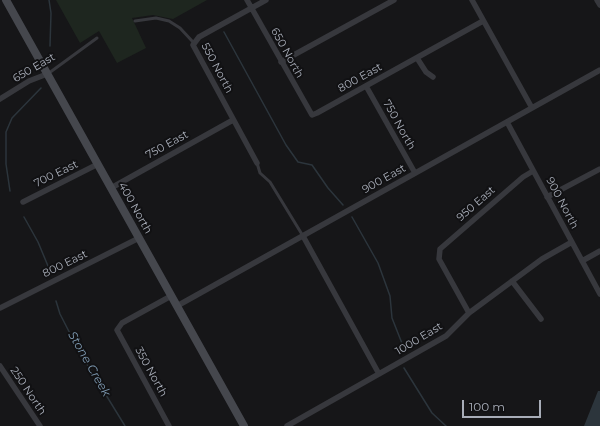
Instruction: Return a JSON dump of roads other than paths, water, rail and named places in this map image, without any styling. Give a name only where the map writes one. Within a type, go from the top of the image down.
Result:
[{"type":"main road","name":"400 North","points":[[6,0],[244,426]]},
{"type":"street","name":"650 North","points":[[247,0],[312,114]]},
{"type":"street","points":[[193,42],[199,37],[266,0]]},
{"type":"street","points":[[281,62],[394,0]]},
{"type":"street","points":[[472,0],[532,108]]},
{"type":"street","points":[[597,0],[600,5]]},
{"type":"street","name":"800 East","points":[[312,114],[366,86],[483,21]]},
{"type":"street","name":"550 North","points":[[193,42],[194,49],[257,163]]},
{"type":"street","points":[[417,58],[426,72],[433,77]]},
{"type":"street","name":"900 East","points":[[177,306],[600,70]]},
{"type":"street","name":"650 East","points":[[0,99],[29,81],[47,74]]},
{"type":"street","name":"750 North","points":[[366,86],[415,174]]},
{"type":"street","name":"750 East","points":[[111,188],[233,120]]},
{"type":"street","name":"900 North","points":[[507,122],[600,294]]},
{"type":"street","name":"700 East","points":[[22,202],[98,164]]},
{"type":"street","points":[[547,196],[600,169]]},
{"type":"street","name":"950 East","points":[[469,313],[438,257],[439,251],[442,246],[523,177],[533,171]]},
{"type":"street","points":[[303,236],[379,374]]},
{"type":"street","name":"800 East","points":[[0,308],[139,238]]},
{"type":"street","name":"1000 East","points":[[287,426],[448,334],[469,313],[512,281],[542,259],[572,242]]},
{"type":"street","points":[[582,260],[600,251]]},
{"type":"street","points":[[512,281],[541,320]]},
{"type":"street","name":"350 North","points":[[169,426],[118,335],[117,328],[171,296]]},
{"type":"street","name":"250 North","points":[[0,366],[40,426]]},
{"type":"lane","name":"550 North","points":[[135,21],[156,18],[169,21],[180,28],[193,42]]},
{"type":"lane","name":"650 East","points":[[47,74],[97,38]]},
{"type":"lane","points":[[257,163],[260,173],[270,182],[303,236]]},
{"type":"waterway","name":"Stone Creek","points":[[49,0],[51,13],[50,46]]},
{"type":"waterway","points":[[224,32],[286,145],[298,162],[312,165],[328,188],[343,205]]},
{"type":"waterway","name":"Stone Creek","points":[[10,191],[6,164],[6,132],[12,118],[41,88]]},
{"type":"waterway","name":"Stone Creek","points":[[24,217],[38,242],[48,266]]},
{"type":"waterway","points":[[352,217],[378,263],[390,296],[392,318],[405,351]]},
{"type":"waterway","name":"Stone Creek","points":[[56,301],[60,314],[79,351],[125,426]]},
{"type":"waterway","points":[[404,368],[432,413],[446,426]]}]
